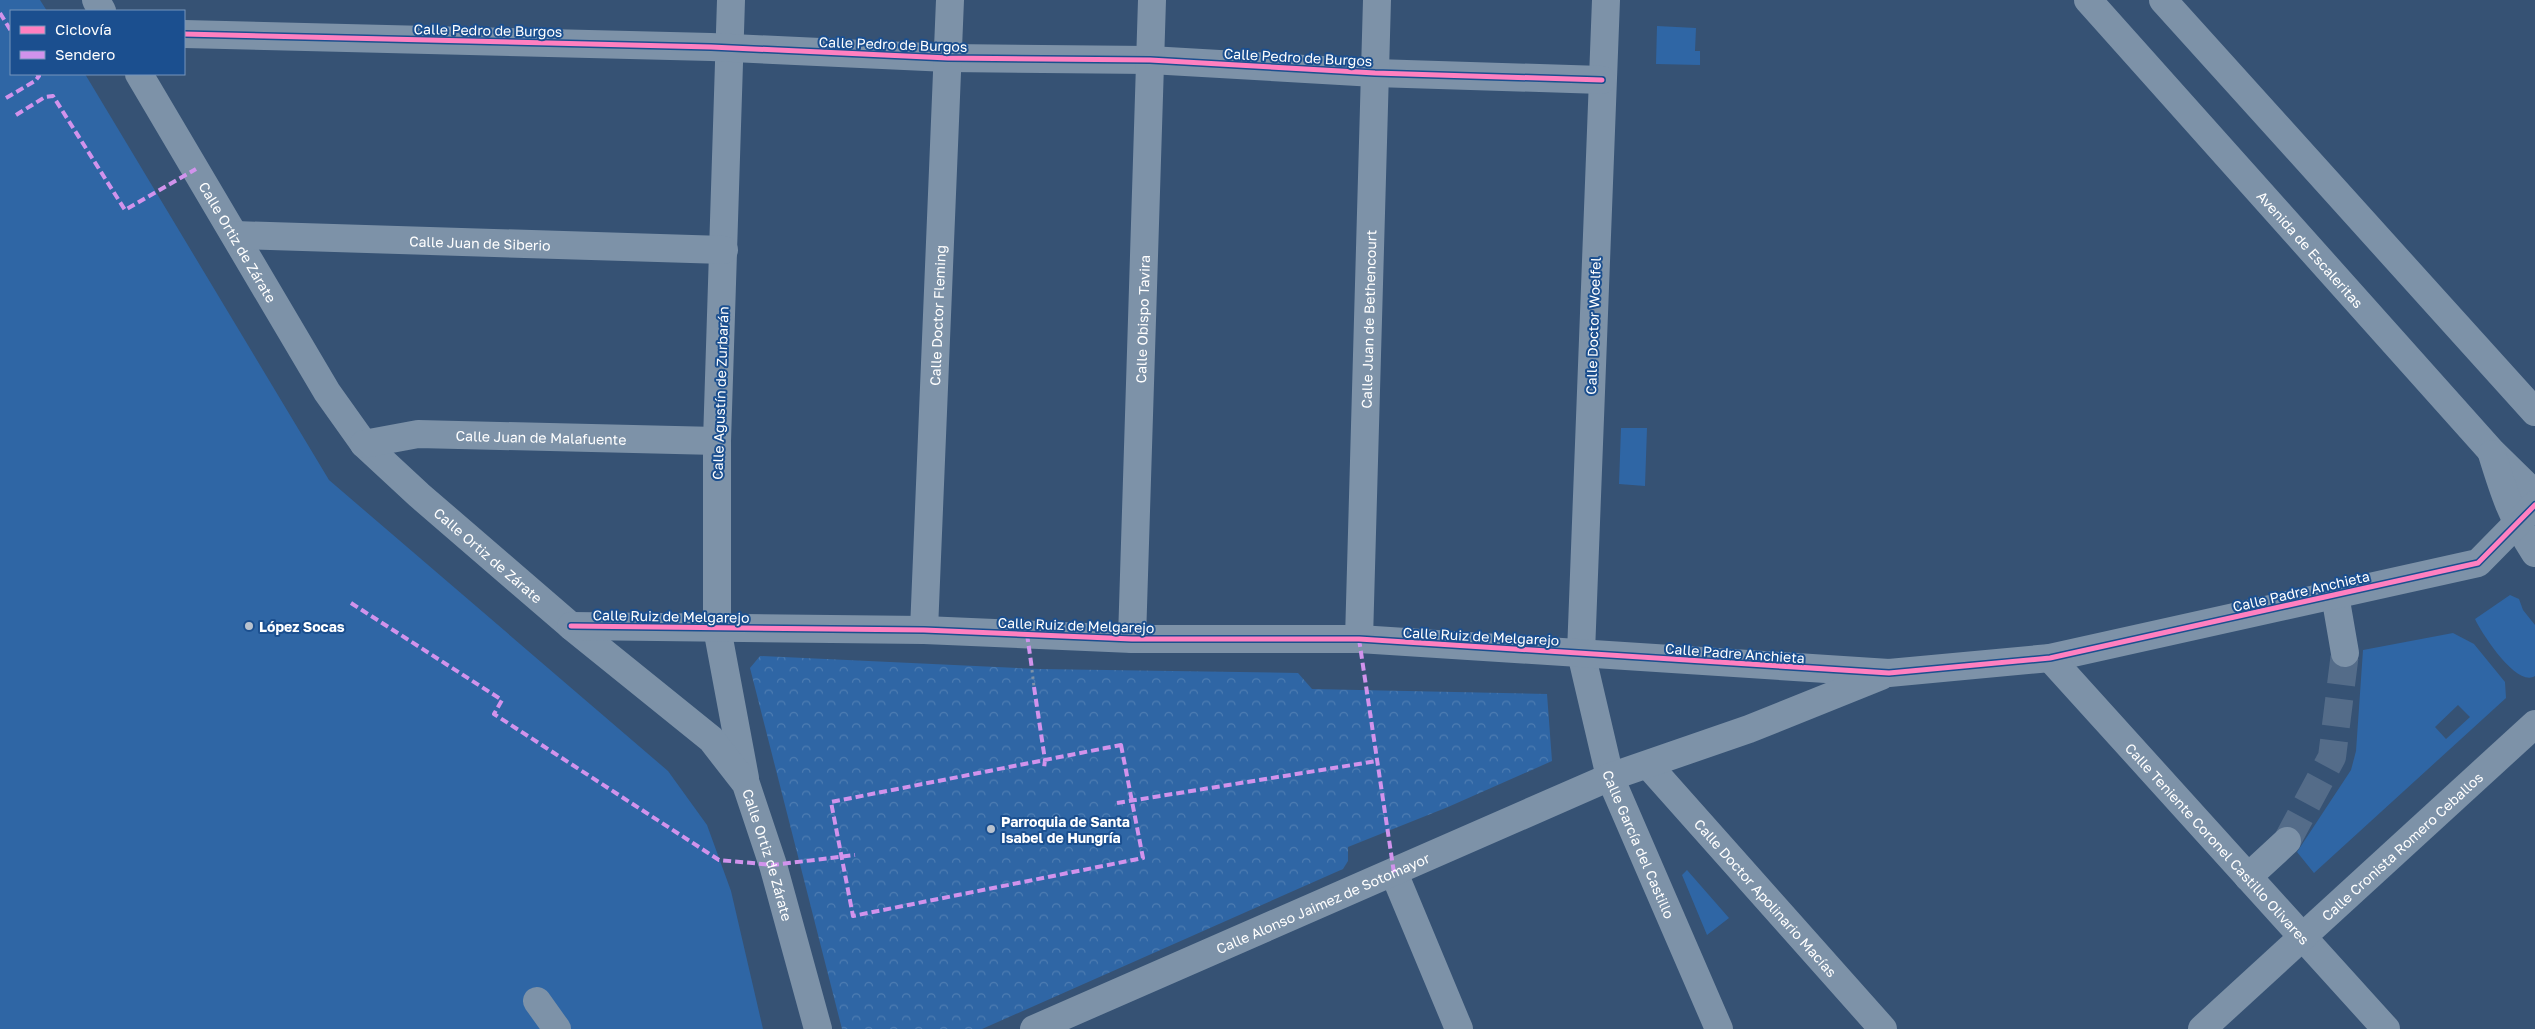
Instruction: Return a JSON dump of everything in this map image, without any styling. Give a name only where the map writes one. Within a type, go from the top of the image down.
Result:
[{"type":"street","name":"Calle Agustín de Zurbarán","points":[[731,0],[717,441],[716,628],[746,784]]},
{"type":"street","name":"Calle Doctor Fleming","points":[[924,630],[950,0]]},
{"type":"street","name":"Calle Obispo Tavira","points":[[1132,639],[1152,0]]},
{"type":"street","name":"Calle Juan de Bethencourt","points":[[1359,639],[1377,0]]},
{"type":"street","name":"Calle Doctor Woelfel","points":[[1580,653],[1606,0]]},
{"type":"street","name":"Avenida de Escaleritas","points":[[2088,0],[2492,452],[2535,494]]},
{"type":"street","points":[[2163,0],[2535,412]]},
{"type":"street","name":"Calle Pedro de Burgos","points":[[185,34],[729,48],[948,58],[1150,60],[1375,73],[1602,80]]},
{"type":"street","name":"Calle Ortiz de Zárate","points":[[140,75],[327,392],[364,444],[418,495],[571,626],[711,739],[746,784],[773,865],[818,1029]]},
{"type":"street","name":"Calle Juan de Siberio","points":[[235,235],[724,250]]},
{"type":"street","name":"Calle Juan de Malafuente","points":[[364,444],[418,434],[717,441]]},
{"type":"street","points":[[2492,452],[2506,500],[2517,525],[2535,553]]},
{"type":"street","points":[[2478,563],[2506,500]]},
{"type":"street","points":[[2478,563],[2535,505]]},
{"type":"street","name":"Calle Padre Anchieta","points":[[1580,653],[1889,673],[2050,658],[2478,563]]},
{"type":"street","points":[[2336,595],[2346,653]]},
{"type":"street","name":"Calle Ruiz de Melgarejo","points":[[571,626],[924,630],[1132,639],[1359,639],[1580,653]]},
{"type":"street","name":"Calle García del Castillo","points":[[1580,653],[1610,777],[1719,1029]]},
{"type":"street","name":"Calle Teniente Coronel Castillo Olivares","points":[[2050,658],[2386,1029]]},
{"type":"street","points":[[1610,777],[1649,766],[1749,729],[1889,673]]},
{"type":"street","name":"Calle Cronista Romero Ceballos","points":[[2202,1029],[2535,724]]},
{"type":"street","name":"Calle Doctor Apolinario Macías","points":[[1649,766],[1883,1029]]},
{"type":"street","name":"Calle Alonso Jaimez de Sotomayor","points":[[1034,1029],[1610,777]]},
{"type":"street","points":[[2248,877],[2287,842]]},
{"type":"street","points":[[1394,872],[1458,1029]]},
{"type":"street","points":[[537,1000],[557,1029]]},
{"type":"path","points":[[1032,669],[1034,687]]},
{"type":"green space","name":"López Socas","points":[[0,0],[40,0],[46,10],[10,10],[10,75],[86,75],[329,480],[668,771],[707,825],[731,891],[763,1029],[0,1029]]},
{"type":"green space","points":[[1657,26],[1696,28],[1695,51],[1700,51],[1700,65],[1656,64]]},
{"type":"green space","points":[[1621,428],[1647,428],[1645,486],[1619,484]]},
{"type":"green space","points":[[2510,595],[2519,599],[2523,610],[2535,625],[2535,676],[2528,678],[2519,674],[2501,658],[2475,619]]},
{"type":"green space","points":[[2453,633],[2474,644],[2505,682],[2506,698],[2314,873],[2297,852],[2351,770],[2356,751],[2363,650]],"holes":[[[2458,705],[2470,717],[2446,739],[2435,727]]]},
{"type":"green space","points":[[760,656],[1040,669],[1298,673],[1312,689],[1547,694],[1552,761],[1448,807],[1348,847],[1348,861],[1343,869],[982,1029],[842,1029],[750,668]]},
{"type":"green space","points":[[1687,870],[1729,918],[1707,935],[1682,875]]},
{"type":"tunnel","points":[[2287,841],[2332,757],[2345,653]]},
{"type":"marked path","points":[[0,13],[10,29]]},
{"type":"marked path","points":[[6,98],[35,81],[38,75]]},
{"type":"marked path","points":[[16,115],[45,97],[53,96],[125,210],[196,169]]},
{"type":"marked path","points":[[351,603],[502,700],[494,714],[719,860],[773,865],[855,855]]},
{"type":"marked path","points":[[1027,634],[1032,669]]},
{"type":"marked path","points":[[1359,639],[1394,873]]},
{"type":"marked path","points":[[1034,687],[1045,760],[1044,768]]},
{"type":"marked path","points":[[1121,745],[1143,858],[853,916],[831,802],[1121,745]]},
{"type":"marked path","points":[[1117,803],[1377,761]]},
{"type":"cycle path","points":[[185,34],[711,47],[948,58],[1150,60],[1375,73],[1602,80]]},
{"type":"cycle path","points":[[571,626],[924,630],[1132,639],[1359,639],[1889,673],[2050,658],[2478,563],[2535,505]]},
{"type":"place","name":"López Socas","points":[[249,626]]},
{"type":"place","name":"Parroquia de Santa Isabel de Hungría","points":[[991,829]]}]
